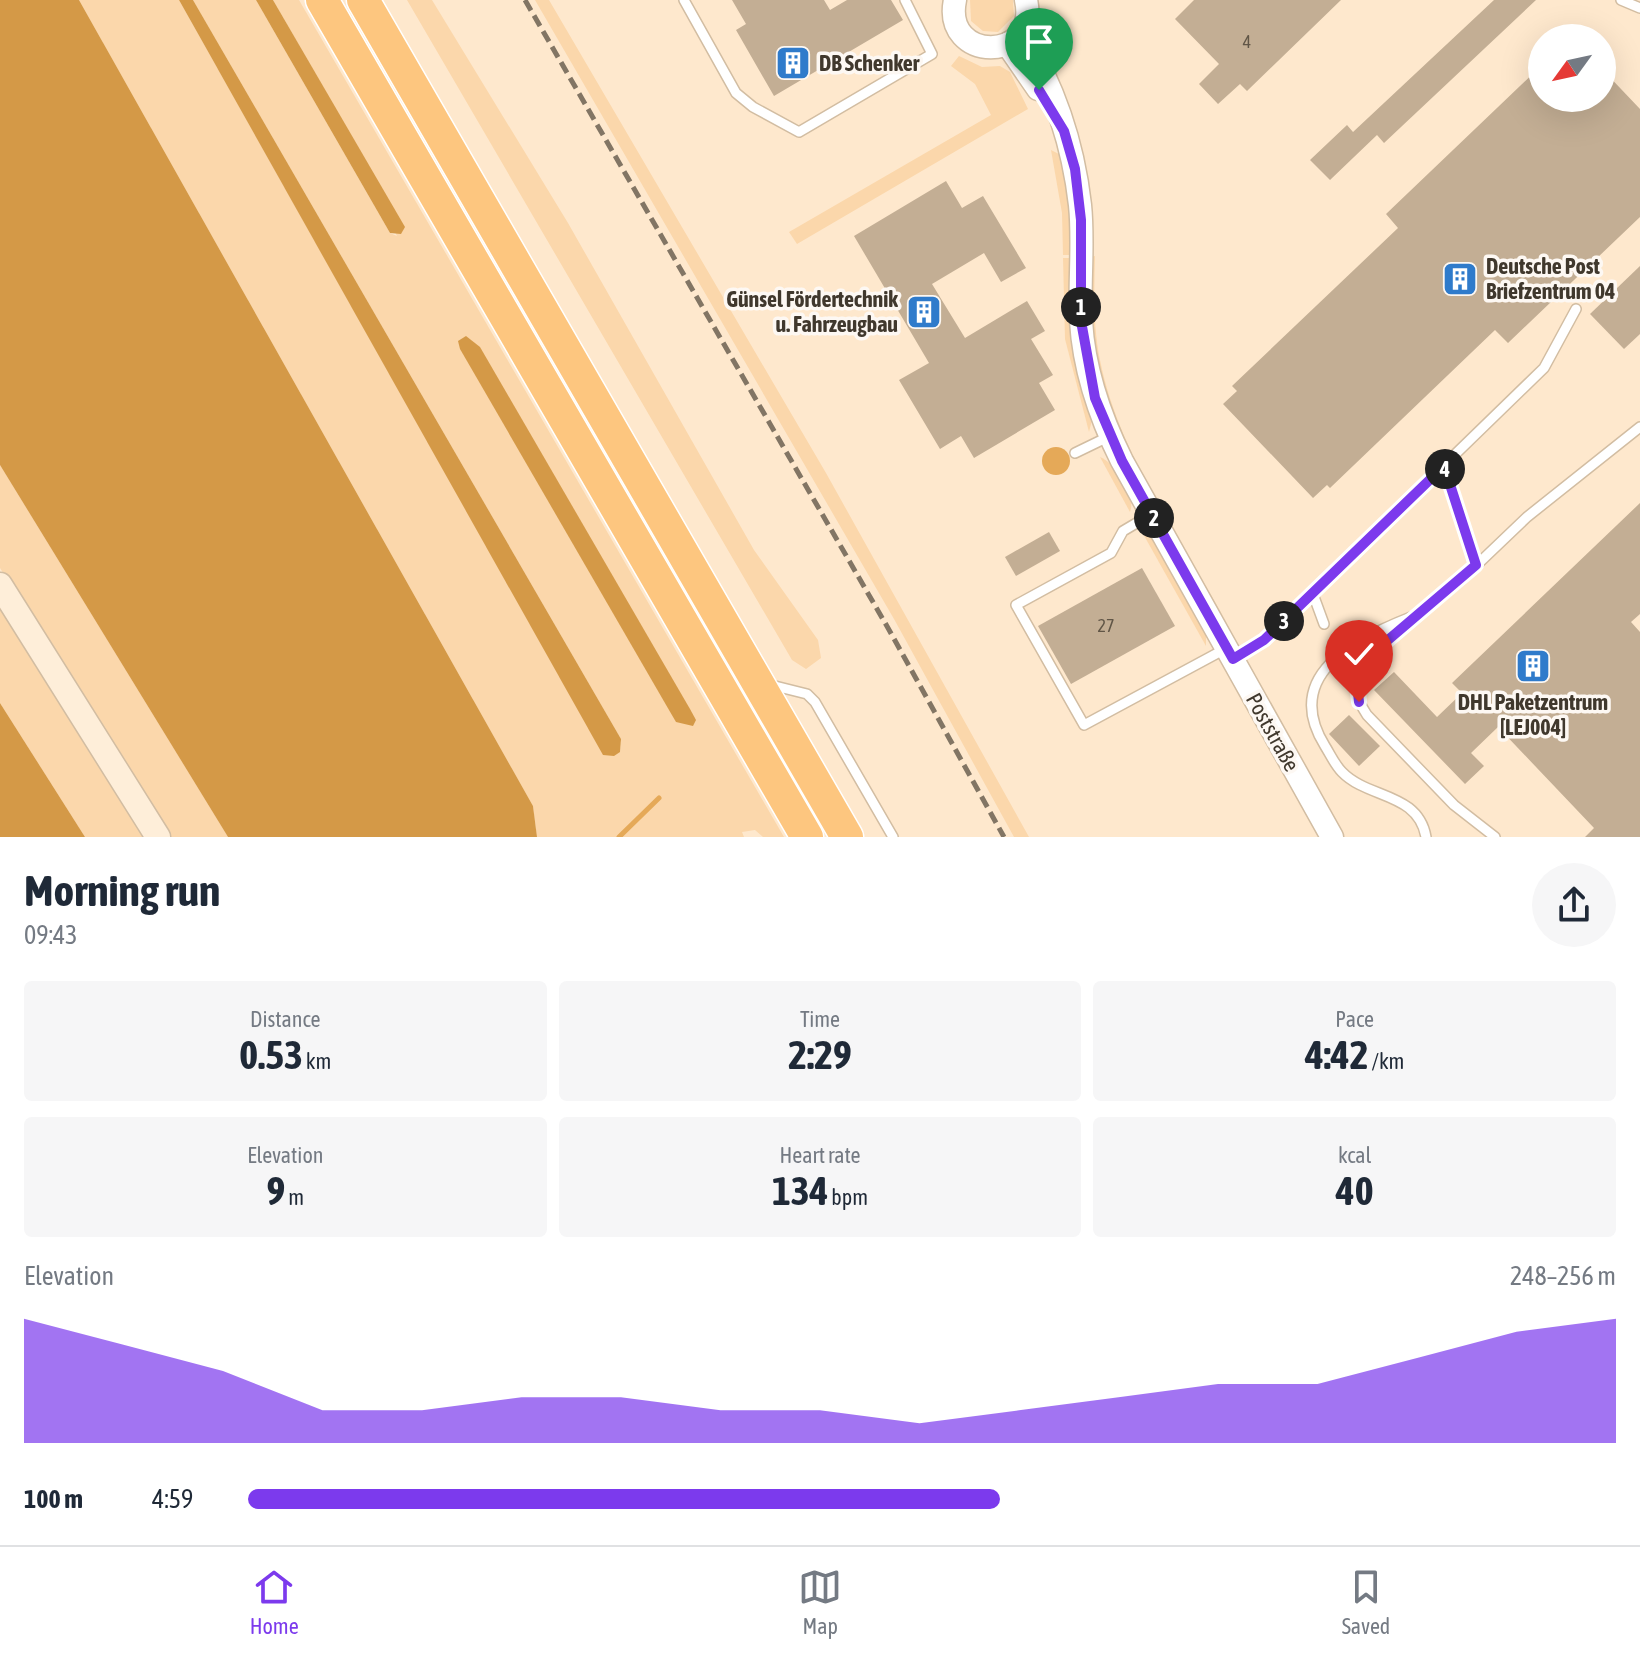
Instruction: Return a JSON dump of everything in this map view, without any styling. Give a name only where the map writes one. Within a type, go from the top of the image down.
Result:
[{"type":"highway","points":[[322,0],[807,837]]},
{"type":"highway","points":[[363,0],[847,837]]},
{"type":"main road","points":[[0,585],[158,837]]},
{"type":"street","points":[[955,0],[956,23],[967,40],[980,47],[1014,39],[1028,11],[1026,0]]},
{"type":"street","name":"Poststraße","points":[[1014,39],[1064,131],[1080,206],[1081,321],[1086,359],[1110,437],[1332,837]]},
{"type":"lane","points":[[684,0],[736,93],[753,107],[799,132],[932,54],[905,0]]},
{"type":"lane","points":[[1621,0],[1640,8]]},
{"type":"lane","points":[[1152,515],[1123,531],[1111,553],[1016,605],[1084,725],[1264,640],[1544,368],[1576,309]]},
{"type":"lane","points":[[1495,837],[1454,805],[1359,702],[1356,675],[1361,663],[1422,613],[1527,517],[1640,427]]},
{"type":"lane","points":[[1075,453],[1110,437]]},
{"type":"lane","points":[[1444,466],[1476,565]]},
{"type":"lane","points":[[1313,594],[1324,624]]},
{"type":"lane","points":[[1422,613],[1372,632],[1348,647],[1327,666],[1315,684],[1311,707],[1316,731],[1342,772],[1409,807],[1424,827],[1426,837]]},
{"type":"lane","points":[[759,682],[807,694],[815,702],[893,837]]},
{"type":"shaded area","points":[[0,0],[79,0],[533,806],[537,837],[228,837],[0,465]]},
{"type":"shaded area","points":[[79,0],[179,0],[562,680],[620,752],[621,739],[193,0],[256,0],[390,233],[397,236],[326,92],[273,0],[299,0],[784,837],[763,837],[755,830],[742,832],[744,837],[537,837],[533,806]],"holes":[[[458,341],[520,418],[695,720],[585,561]]]},
{"type":"shaded area","points":[[179,0],[193,0],[621,739],[620,752],[614,756],[603,755]]},
{"type":"shaded area","points":[[256,0],[273,0],[405,227],[401,234],[390,233]]},
{"type":"shaded area","points":[[407,0],[432,0],[568,223],[754,550],[818,640],[821,658],[806,669],[792,660]]},
{"type":"shaded area","points":[[535,0],[549,0],[826,473],[1029,837],[1014,837],[894,619]]},
{"type":"shaded area","points":[[970,0],[1013,0],[1014,16],[998,32],[983,31],[971,21]]},
{"type":"shaded area","points":[[959,56],[982,67],[1000,66],[1010,72],[1028,109],[797,244],[789,232],[991,115],[975,84],[951,66]]},
{"type":"shaded area","points":[[1051,150],[1061,155],[1070,196],[1073,255],[1063,255],[1062,213]]},
{"type":"shaded area","points":[[1095,256],[1096,334],[1100,360],[1121,429],[1153,496],[1227,623],[1136,470],[1108,407],[1091,336],[1090,257]]},
{"type":"shaded area","points":[[1063,258],[1073,258],[1093,416],[1089,432],[1065,339]]},
{"type":"shaded area","points":[[466,336],[480,347],[690,709],[696,720],[693,726],[676,722],[669,710],[460,349],[458,341]]},
{"type":"shaded area","points":[[1056,447],[1066,451],[1070,461],[1066,471],[1056,475],[1046,471],[1042,461],[1046,451]]},
{"type":"shaded area","points":[[1100,457],[1124,480],[1131,496],[1130,512]]},
{"type":"shaded area","points":[[0,465],[228,837],[168,837],[0,568]]},
{"type":"shaded area","points":[[1142,532],[1157,542],[1206,633],[1206,646]]},
{"type":"shaded area","points":[[0,598],[149,837],[85,837],[0,703]]},
{"type":"shaded area","points":[[0,703],[85,837],[0,837]]},
{"type":"building","name":"DB Schenker","points":[[732,0],[824,0],[830,10],[847,0],[891,0],[903,20],[774,96],[736,30],[746,24]]},
{"type":"building","points":[[1194,0],[1341,0],[1247,91],[1240,84],[1218,104],[1199,84],[1219,64],[1175,19]]},
{"type":"building","points":[[1494,0],[1536,0],[1384,143],[1377,135],[1330,180],[1310,160],[1347,125],[1353,132]]},
{"type":"building","name":"Deutsche Post Briefzentrum 04","points":[[1528,78],[1528,112],[1616,112],[1616,84],[1640,109],[1640,217],[1508,343],[1495,330],[1330,488],[1327,485],[1313,498],[1223,404],[1237,391],[1232,386],[1398,228],[1386,214]]},
{"type":"building","name":"Günsel Fördertechnik u. Fahrzeugbau","points":[[946,181],[962,208],[983,196],[1026,268],[1001,282],[984,253],[932,284],[965,338],[1027,301],[1045,331],[1031,339],[1053,375],[1039,383],[1055,410],[974,458],[961,436],[940,449],[899,380],[929,363],[854,236]]},
{"type":"building","points":[[1640,266],[1640,334],[1624,349],[1590,314]]},
{"type":"building","name":"DHL Paketzentrum [LEJ004]","points":[[1640,503],[1640,614],[1631,622],[1640,632],[1640,837],[1585,837],[1594,828],[1498,727],[1471,753],[1484,766],[1465,784],[1374,690],[1394,672],[1437,717],[1462,693],[1452,683]]},
{"type":"building","points":[[1049,532],[1060,551],[1016,576],[1005,557]]},
{"type":"building","points":[[1142,568],[1175,626],[1071,684],[1038,626]]},
{"type":"building","points":[[1349,715],[1380,746],[1359,766],[1329,734]]},
{"type":"waterway","points":[[619,837],[659,798]]},
{"type":"railway","points":[[525,0],[888,628],[1004,837]]},
{"type":"place","name":"DB Schenker","points":[[793,63]]},
{"type":"place","name":"Deutsche Post Briefzentrum 04","points":[[1460,279]]},
{"type":"place","name":"Günsel Fördertechnik u. Fahrzeugbau","points":[[924,312]]},
{"type":"place","name":"DHL Paketzentrum [LEJ004]","points":[[1533,666]]},
{"type":"route","points":[[1039,90],[1064,131],[1075,169],[1081,220],[1081,321],[1095,398],[1122,461],[1233,659],[1264,640],[1444,466],[1476,565],[1361,663],[1355,688],[1359,702]]}]
